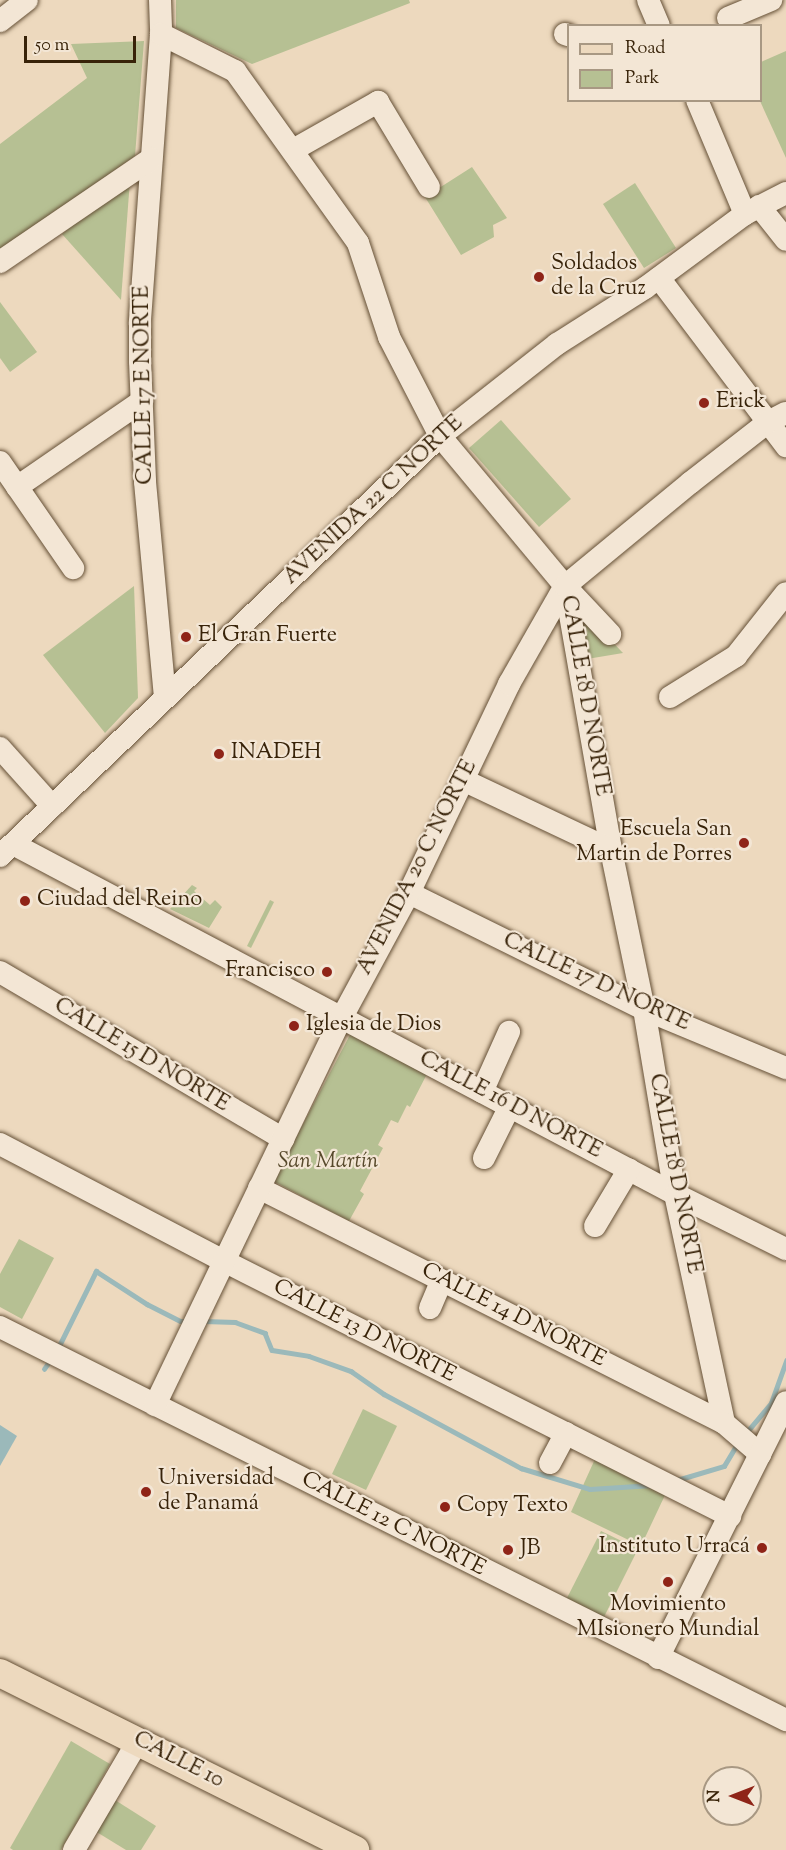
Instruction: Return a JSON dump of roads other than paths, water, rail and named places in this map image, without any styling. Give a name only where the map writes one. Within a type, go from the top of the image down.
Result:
[{"type":"main road","name":"CALLE 10","points":[[0,1673],[356,1850]]},
{"type":"street","points":[[0,21],[27,0]]},
{"type":"street","name":"CALLE 17 E NORTE","points":[[160,0],[161,34],[140,323],[141,401],[146,482],[165,698]]},
{"type":"street","points":[[648,0],[658,24]]},
{"type":"street","points":[[728,18],[771,0]]},
{"type":"street","name":"CALLE 18 D NORTE","points":[[161,34],[235,71],[293,150],[358,243],[389,337],[440,436],[565,586],[611,849],[644,1008],[675,1194],[724,1424]]},
{"type":"street","points":[[293,150],[378,102],[429,187]]},
{"type":"street","points":[[698,102],[752,210],[786,240]]},
{"type":"street","points":[[0,262],[151,159]]},
{"type":"street","name":"AVENIDA 22 C NORTE","points":[[6,850],[440,436],[557,344],[659,278],[752,210],[786,193]]},
{"type":"street","points":[[659,278],[777,418],[786,447]]},
{"type":"street","points":[[16,487],[141,401]]},
{"type":"street","name":"AVENIDA 20 C NORTE","points":[[155,1405],[342,1017],[409,893],[509,684],[565,586],[777,418]]},
{"type":"street","points":[[0,462],[73,568]]},
{"type":"street","points":[[565,586],[610,634]]},
{"type":"street","points":[[670,697],[736,656],[786,593]]},
{"type":"street","points":[[0,748],[52,806]]},
{"type":"street","points":[[463,780],[611,849]]},
{"type":"street","name":"CALLE 16 D NORTE","points":[[6,850],[342,1017],[675,1194],[786,1249]]},
{"type":"street","name":"CALLE 17 D NORTE","points":[[409,893],[644,1008],[786,1068]]},
{"type":"street","name":"CALLE 15 D NORTE","points":[[0,972],[283,1139]]},
{"type":"street","points":[[482,1092],[509,1032]]},
{"type":"street","points":[[484,1158],[510,1106]]},
{"type":"street","name":"CALLE 13 D NORTE","points":[[0,1144],[224,1261],[730,1516]]},
{"type":"street","points":[[596,1226],[629,1169]]},
{"type":"street","name":"CALLE 14 D NORTE","points":[[260,1188],[724,1424],[760,1454]]},
{"type":"street","points":[[430,1308],[442,1280]]},
{"type":"street","name":"CALLE 12 C NORTE","points":[[0,1327],[786,1720]]},
{"type":"street","points":[[658,1658],[786,1402]]},
{"type":"street","points":[[550,1463],[566,1433]]},
{"type":"street","points":[[74,1850],[138,1741]]},
{"type":"water","points":[[0,1425],[17,1436],[0,1466]]},
{"type":"waterway","points":[[57,1350],[96,1271],[147,1304],[180,1321],[187,1321]]},
{"type":"waterway","points":[[204,1321],[235,1322],[265,1333],[272,1350],[309,1356],[351,1371],[384,1394],[521,1468],[590,1489],[652,1485]]},
{"type":"waterway","points":[[44,1369],[51,1359]]},
{"type":"waterway","points":[[746,1433],[771,1403],[786,1361]]},
{"type":"waterway","points":[[677,1480],[724,1466],[738,1443]]},
{"type":"place","name":"Soldados de la Cruz","points":[[539,277]]},
{"type":"place","name":"Erick","points":[[704,403]]},
{"type":"place","name":"El Gran Fuerte","points":[[186,637]]},
{"type":"place","name":"INADEH","points":[[219,754]]},
{"type":"place","name":"Escuela San Martin de Porres","points":[[744,843]]},
{"type":"place","name":"Ciudad del Reino","points":[[25,901]]},
{"type":"place","name":"Francisco","points":[[327,972]]},
{"type":"place","name":"Iglesia de Dios","points":[[294,1026]]},
{"type":"place","name":"Universidad de Panamá","points":[[146,1492]]},
{"type":"place","name":"Copy Texto","points":[[445,1507]]},
{"type":"place","name":"Instituto Urracá","points":[[762,1548]]},
{"type":"place","name":"JB","points":[[508,1550]]},
{"type":"place","name":"Movimiento MIsionero Mundial","points":[[668,1582]]},
{"type":"park label","name":"San Martín","points":[[328,1163]]}]
